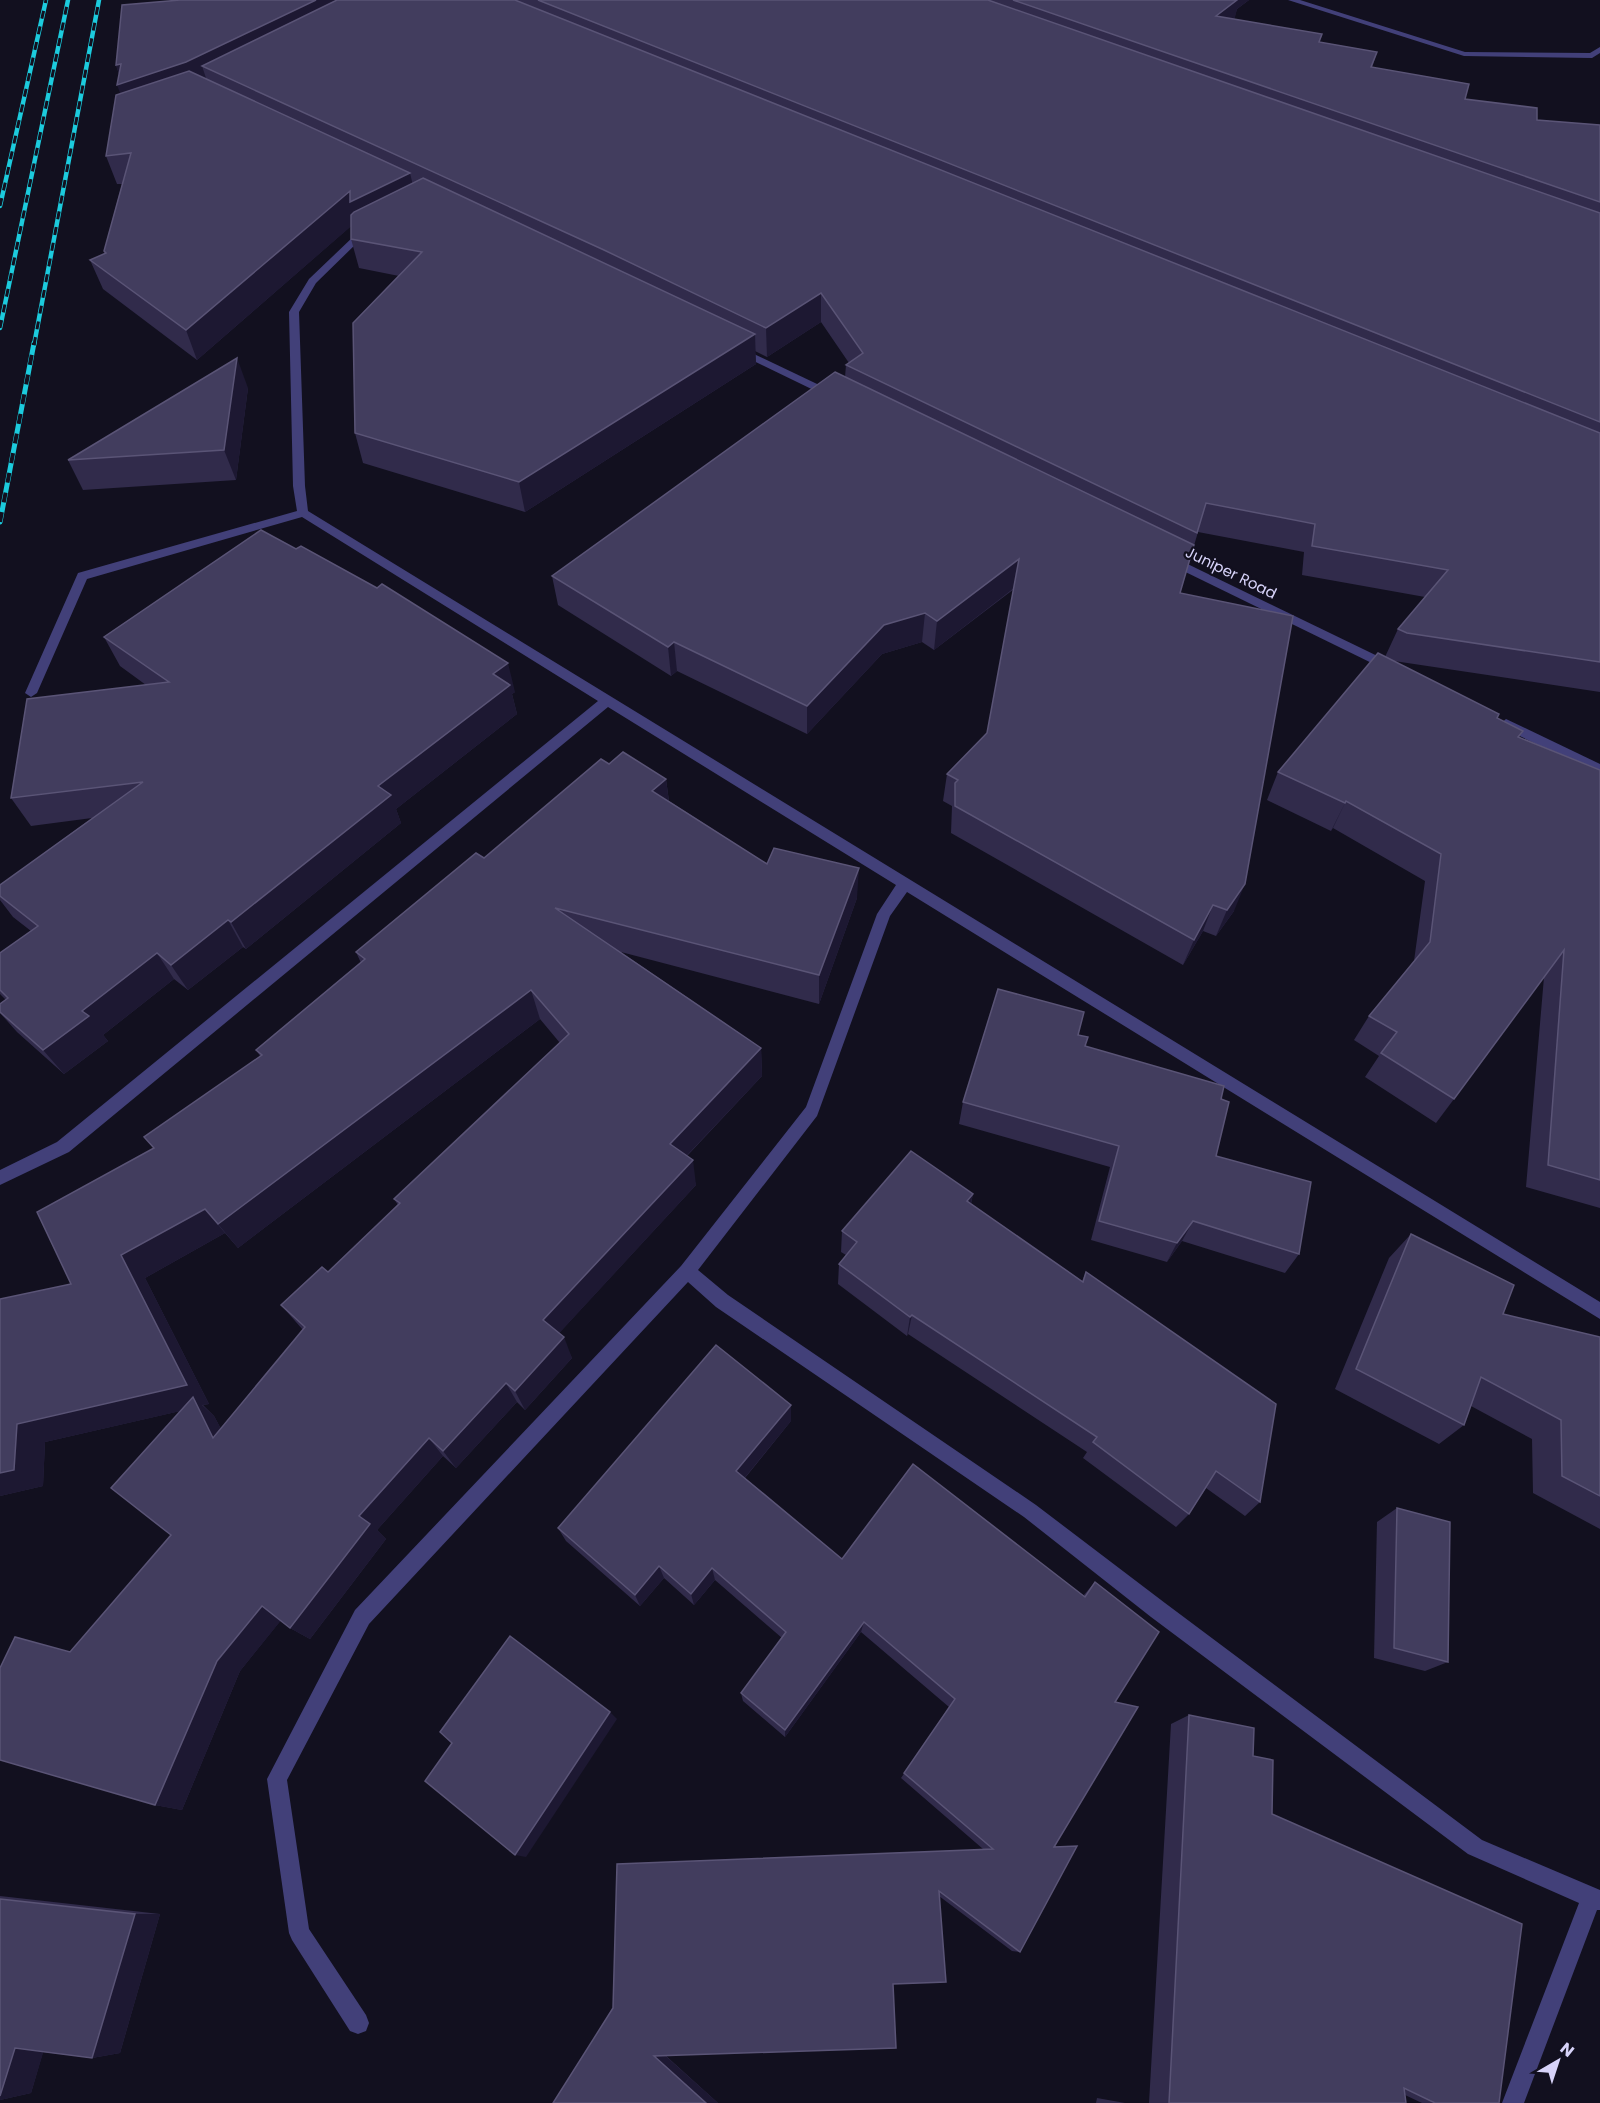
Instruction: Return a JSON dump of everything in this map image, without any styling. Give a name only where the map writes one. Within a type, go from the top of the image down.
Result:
[{"type":"street","points":[[1292,0],[1464,54],[1592,56],[1600,49]]},
{"type":"street","points":[[303,513],[299,486],[294,312],[312,282],[357,238],[375,229]]},
{"type":"street","points":[[722,341],[840,399]]},
{"type":"street","points":[[31,693],[82,576],[303,513],[904,885],[1036,962],[1600,1311]]},
{"type":"street","name":"Juniper Road","points":[[1162,556],[1399,672]]},
{"type":"street","points":[[0,1178],[63,1147],[606,701]]},
{"type":"street","points":[[1494,718],[1600,770]]},
{"type":"street","points":[[358,2023],[299,1933],[277,1779],[362,1617],[687,1271],[812,1111],[884,914],[904,885]]},
{"type":"street","points":[[687,1271],[722,1301],[1030,1511],[1158,1610],[1475,1846],[1596,1899],[1513,2103]]},
{"type":"building","points":[[180,0],[316,0],[186,62],[117,85],[121,64],[116,65],[122,5]]},
{"type":"building","points":[[337,0],[515,0],[1600,433],[1600,662],[1407,633],[1398,629],[1448,570],[1312,546],[1315,524],[1206,503],[1197,533],[846,365],[863,353],[821,293],[766,328],[604,250],[202,66]]},
{"type":"building","points":[[538,0],[988,0],[1600,213],[1600,422]]},
{"type":"building","points":[[1013,0],[1237,0],[1216,16],[1322,34],[1319,42],[1377,52],[1371,67],[1469,84],[1465,99],[1537,108],[1537,120],[1600,125],[1600,202]]},
{"type":"building","points":[[189,71],[410,173],[350,202],[350,191],[186,330],[90,260],[106,253],[104,251],[131,153],[106,156],[116,95]]},
{"type":"building","points":[[423,178],[755,334],[519,482],[355,433],[353,323],[422,252],[351,239],[351,215]]},
{"type":"building","points":[[237,358],[224,450],[68,460]]},
{"type":"building","points":[[835,372],[1194,545],[1180,593],[1293,616],[1245,884],[1227,910],[1213,905],[1194,940],[955,806],[955,783],[958,780],[947,774],[987,733],[1019,559],[937,621],[925,613],[884,625],[807,706],[674,642],[668,647],[552,576]]},
{"type":"building","points":[[261,530],[296,549],[301,546],[377,588],[382,584],[508,663],[493,674],[510,685],[378,786],[391,795],[231,922],[228,920],[171,965],[157,953],[82,1011],[89,1016],[43,1050],[0,1012],[0,1004],[8,998],[0,990],[0,953],[38,926],[0,896],[0,885],[143,782],[11,798],[27,699],[169,682],[104,637]]},
{"type":"building","points":[[1378,653],[1499,714],[1497,718],[1523,731],[1518,737],[1600,770],[1600,1180],[1548,1165],[1564,950],[1454,1099],[1381,1053],[1397,1032],[1369,1016],[1430,942],[1441,854],[1346,801],[1345,803],[1278,772]]},
{"type":"building","points":[[623,752],[666,779],[652,791],[767,864],[774,848],[859,868],[819,975],[555,908],[761,1048],[670,1144],[693,1160],[543,1320],[564,1337],[515,1391],[506,1383],[443,1451],[429,1438],[359,1516],[370,1524],[290,1628],[262,1606],[217,1661],[155,1805],[0,1760],[0,1668],[15,1637],[70,1652],[171,1535],[111,1488],[193,1397],[213,1438],[305,1327],[281,1305],[322,1267],[328,1272],[400,1203],[394,1199],[569,1034],[531,990],[218,1224],[205,1209],[121,1255],[187,1385],[17,1424],[14,1470],[0,1473],[0,1299],[71,1284],[37,1212],[154,1148],[144,1137],[262,1055],[256,1050],[365,959],[356,952],[476,853],[484,858],[601,759],[609,764]]},
{"type":"building","points":[[998,989],[1084,1012],[1078,1035],[1088,1037],[1085,1046],[1224,1086],[1221,1099],[1229,1102],[1216,1156],[1311,1182],[1299,1254],[1193,1221],[1177,1243],[1099,1221],[1119,1146],[963,1102]]},
{"type":"building","points":[[911,1151],[973,1194],[967,1201],[1083,1282],[1086,1272],[1276,1404],[1260,1502],[1216,1471],[1189,1514],[1093,1442],[1097,1437],[912,1315],[910,1317],[839,1264],[857,1242],[842,1231]]},
{"type":"building","points":[[1411,1234],[1514,1285],[1503,1314],[1600,1337],[1600,1496],[1562,1476],[1561,1420],[1481,1377],[1464,1425],[1356,1369]]},
{"type":"building","points":[[716,1345],[791,1405],[736,1471],[842,1559],[913,1464],[1085,1597],[1095,1582],[1159,1632],[1115,1702],[1138,1707],[1054,1847],[1077,1846],[1020,1952],[939,1891],[946,1982],[893,1984],[896,2048],[654,2056],[706,2103],[553,2103],[613,2008],[617,1864],[993,1849],[904,1773],[955,1699],[864,1622],[785,1730],[741,1693],[786,1632],[712,1568],[691,1594],[659,1566],[635,1595],[558,1528]]},
{"type":"building","points":[[1397,1508],[1450,1522],[1448,1662],[1394,1648]]},
{"type":"building","points":[[510,1636],[610,1712],[515,1855],[425,1781],[452,1743],[440,1732]]},
{"type":"building","points":[[1189,1715],[1254,1728],[1253,1756],[1273,1760],[1272,1814],[1522,1924],[1499,2103],[1435,2103],[1404,2088],[1406,2103],[1169,2103]]},
{"type":"building","points":[[0,1899],[135,1914],[92,2058],[15,2048],[0,2096]]},
{"type":"railway","points":[[0,206],[46,0]]},
{"type":"railway","points":[[0,328],[68,0]]},
{"type":"railway","points":[[34,345],[99,0]]},
{"type":"railway","points":[[0,522],[34,343]]}]
